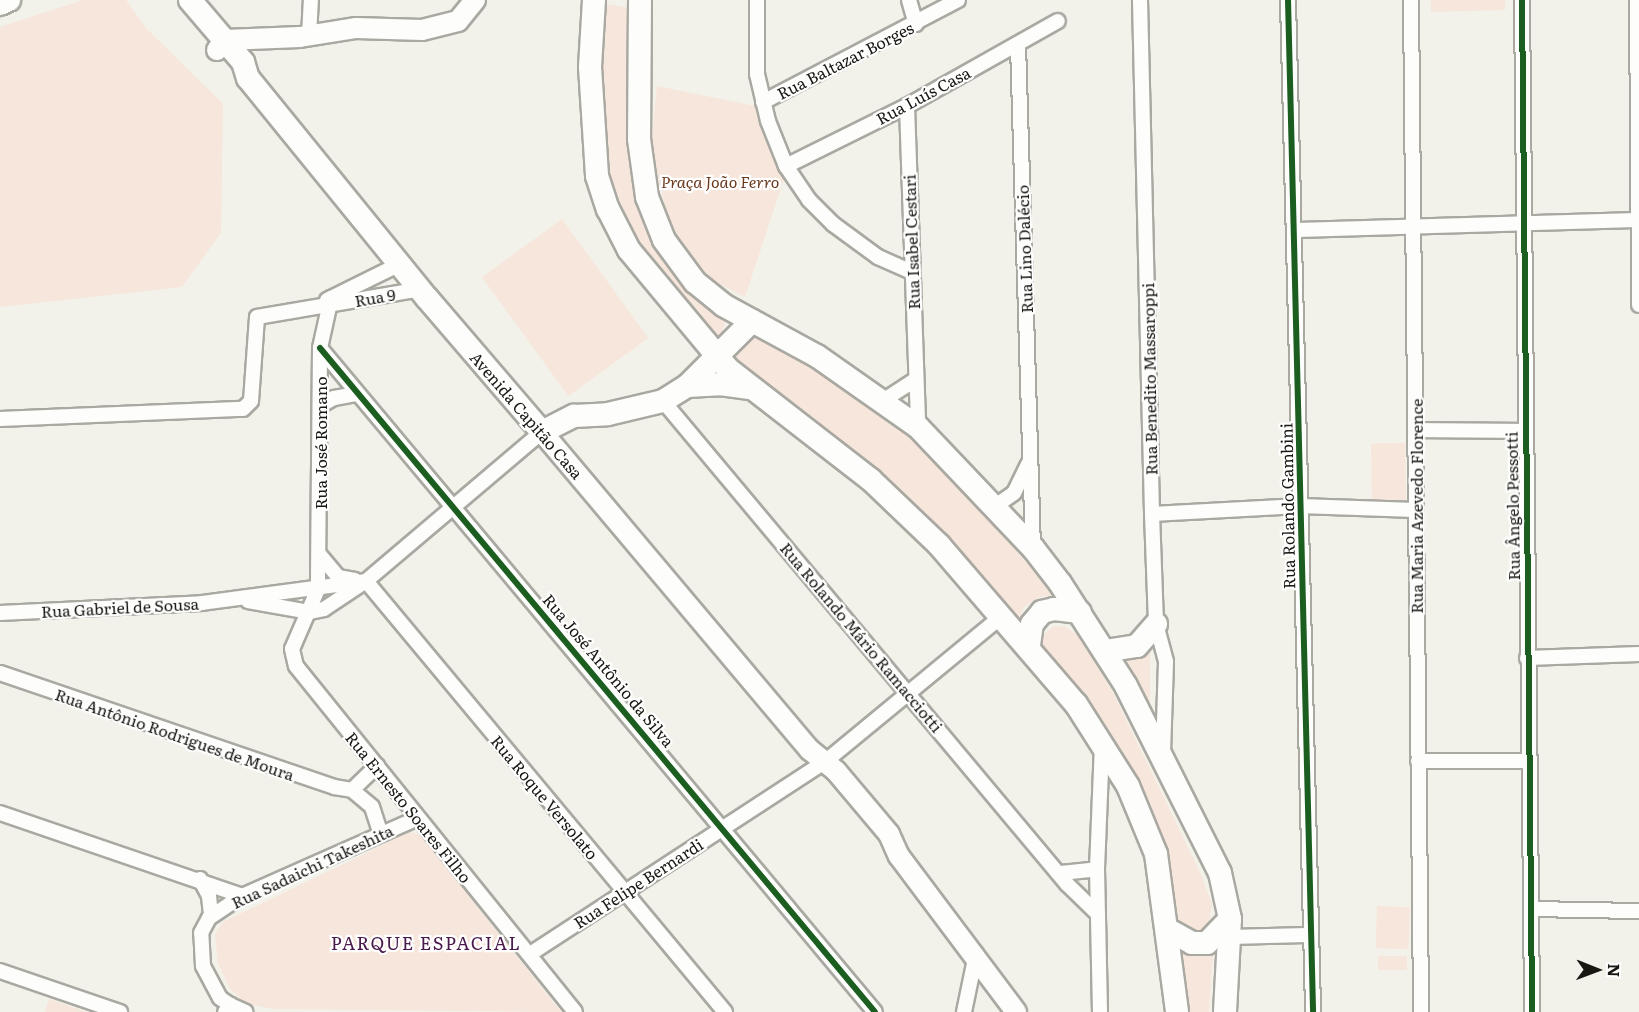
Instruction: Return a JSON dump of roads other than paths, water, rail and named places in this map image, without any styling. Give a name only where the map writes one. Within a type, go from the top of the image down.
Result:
[{"type":"main road","points":[[0,4],[9,0]]},
{"type":"main road","name":"Avenida Capitão Casa","points":[[173,0],[221,45]]},
{"type":"main road","points":[[221,45],[309,36],[343,29],[422,30],[441,26],[466,15],[475,0]]},
{"type":"main road","points":[[594,0],[590,35],[592,135],[597,176],[608,209],[648,275],[716,354],[750,388],[871,480],[939,545],[1029,645],[1102,742],[1128,786],[1156,854],[1176,1012]]},
{"type":"main road","points":[[640,0],[639,139],[652,215],[672,253],[695,282],[723,305],[817,356],[884,400],[918,427],[1033,548],[1080,612],[1105,651],[1212,854],[1227,896],[1225,1012]]},
{"type":"main road","name":"Avenida Capitão Casa","points":[[197,5],[234,70],[248,78],[400,264],[818,759],[880,841],[899,856],[976,954],[1016,1012]]},
{"type":"main road","points":[[542,432],[574,416],[608,414],[663,401],[687,386],[716,354],[752,321]]},
{"type":"main road","points":[[687,386],[720,384],[750,388]]},
{"type":"main road","points":[[1029,645],[1032,624],[1042,612],[1054,609],[1080,612]]},
{"type":"main road","points":[[1105,651],[1137,646],[1156,624]]},
{"type":"main road","points":[[1167,929],[1192,943],[1207,943],[1228,928]]},
{"type":"street","points":[[309,36],[311,0]]},
{"type":"street","points":[[757,0],[755,60],[763,102],[786,165],[809,200],[833,224],[878,257],[911,272]]},
{"type":"street","points":[[909,0],[916,24]]},
{"type":"street","name":"Rua Baltazar Borges","points":[[763,102],[958,0]]},
{"type":"street","name":"Rua Benedito Massaroppi","points":[[1140,0],[1156,624],[1166,662],[1163,758]]},
{"type":"street","name":"Rua Rolando Gambini","points":[[1288,0],[1296,230],[1309,935],[1313,1012]]},
{"type":"street","name":"Rua Maria Azevedo Florence","points":[[1411,0],[1421,1012]]},
{"type":"street","name":"Rua Ângelo Pessotti","points":[[1522,0],[1532,1012]]},
{"type":"street","points":[[1637,0],[1639,305]]},
{"type":"street","name":"Rua Luís Casa","points":[[786,165],[907,106],[1058,21]]},
{"type":"street","name":"Rua Lino Dalécio","points":[[1018,44],[1033,548]]},
{"type":"street","name":"Rua Isabel Cestari","points":[[907,106],[918,427]]},
{"type":"street","points":[[1296,230],[1638,220]]},
{"type":"street","name":"Rua 9","points":[[330,302],[400,264]]},
{"type":"street","name":"Rua 9","points":[[330,302],[421,289]]},
{"type":"street","points":[[0,419],[247,408],[251,401],[257,317],[330,302]]},
{"type":"street","name":"Rua José Romano","points":[[318,589],[320,348],[330,302]]},
{"type":"street","name":"Rua José Antônio da Silva","points":[[320,348],[356,394],[454,506],[875,1012]]},
{"type":"street","points":[[884,400],[916,379]]},
{"type":"street","points":[[320,406],[334,398],[356,394]]},
{"type":"street","name":"Rua Rolando Mário Ramacciotti","points":[[663,401],[1098,914]]},
{"type":"street","points":[[1415,430],[1525,431]]},
{"type":"street","name":"Rua Gabriel de Sousa","points":[[240,600],[310,612],[324,609],[366,580],[542,432]]},
{"type":"street","name":"Rua Lino Dalécio","points":[[994,507],[1020,485],[1031,453]]},
{"type":"street","points":[[1152,514],[1300,506],[1415,510]]},
{"type":"street","points":[[319,554],[338,577],[366,580]]},
{"type":"street","name":"Rua Gabriel de Sousa","points":[[0,613],[240,600],[366,580]]},
{"type":"street","name":"Rua Roque Versolato","points":[[366,580],[725,1012]]},
{"type":"street","name":"Rua Ernesto Soares Filho","points":[[318,589],[310,612],[292,649],[296,666],[377,766],[416,819],[530,954],[574,1012]]},
{"type":"street","name":"Rua Felipe Bernardi","points":[[530,954],[722,828],[910,693],[1002,616]]},
{"type":"street","points":[[1527,658],[1639,654]]},
{"type":"street","name":"Rua Antônio Rodrigues de Moura","points":[[0,674],[159,730],[352,790],[372,807],[381,834]]},
{"type":"street","points":[[1100,1012],[1097,869],[1102,742]]},
{"type":"street","points":[[1418,761],[1528,761]]},
{"type":"street","points":[[352,790],[377,766]]},
{"type":"street","points":[[1100,799],[1114,786],[1128,786]]},
{"type":"street","points":[[0,813],[200,879],[242,896]]},
{"type":"street","name":"Rua Sadaichi Takeshita","points":[[227,1009],[203,966],[201,933],[211,916],[242,896],[416,819]]},
{"type":"street","points":[[1061,873],[1097,869]]},
{"type":"street","points":[[200,879],[209,896],[211,916]]},
{"type":"street","points":[[1532,909],[1639,911]]},
{"type":"street","points":[[1228,928],[1309,935]]},
{"type":"street","points":[[964,1012],[976,954]]},
{"type":"street","points":[[0,971],[120,1012]]},
{"type":"street","points":[[227,1009],[246,1012]]},
{"type":"district","name":"PARQUE ESPACIAL","points":[[426,943]]},
{"type":"park label","name":"Praça João Ferro","points":[[720,181]]}]
